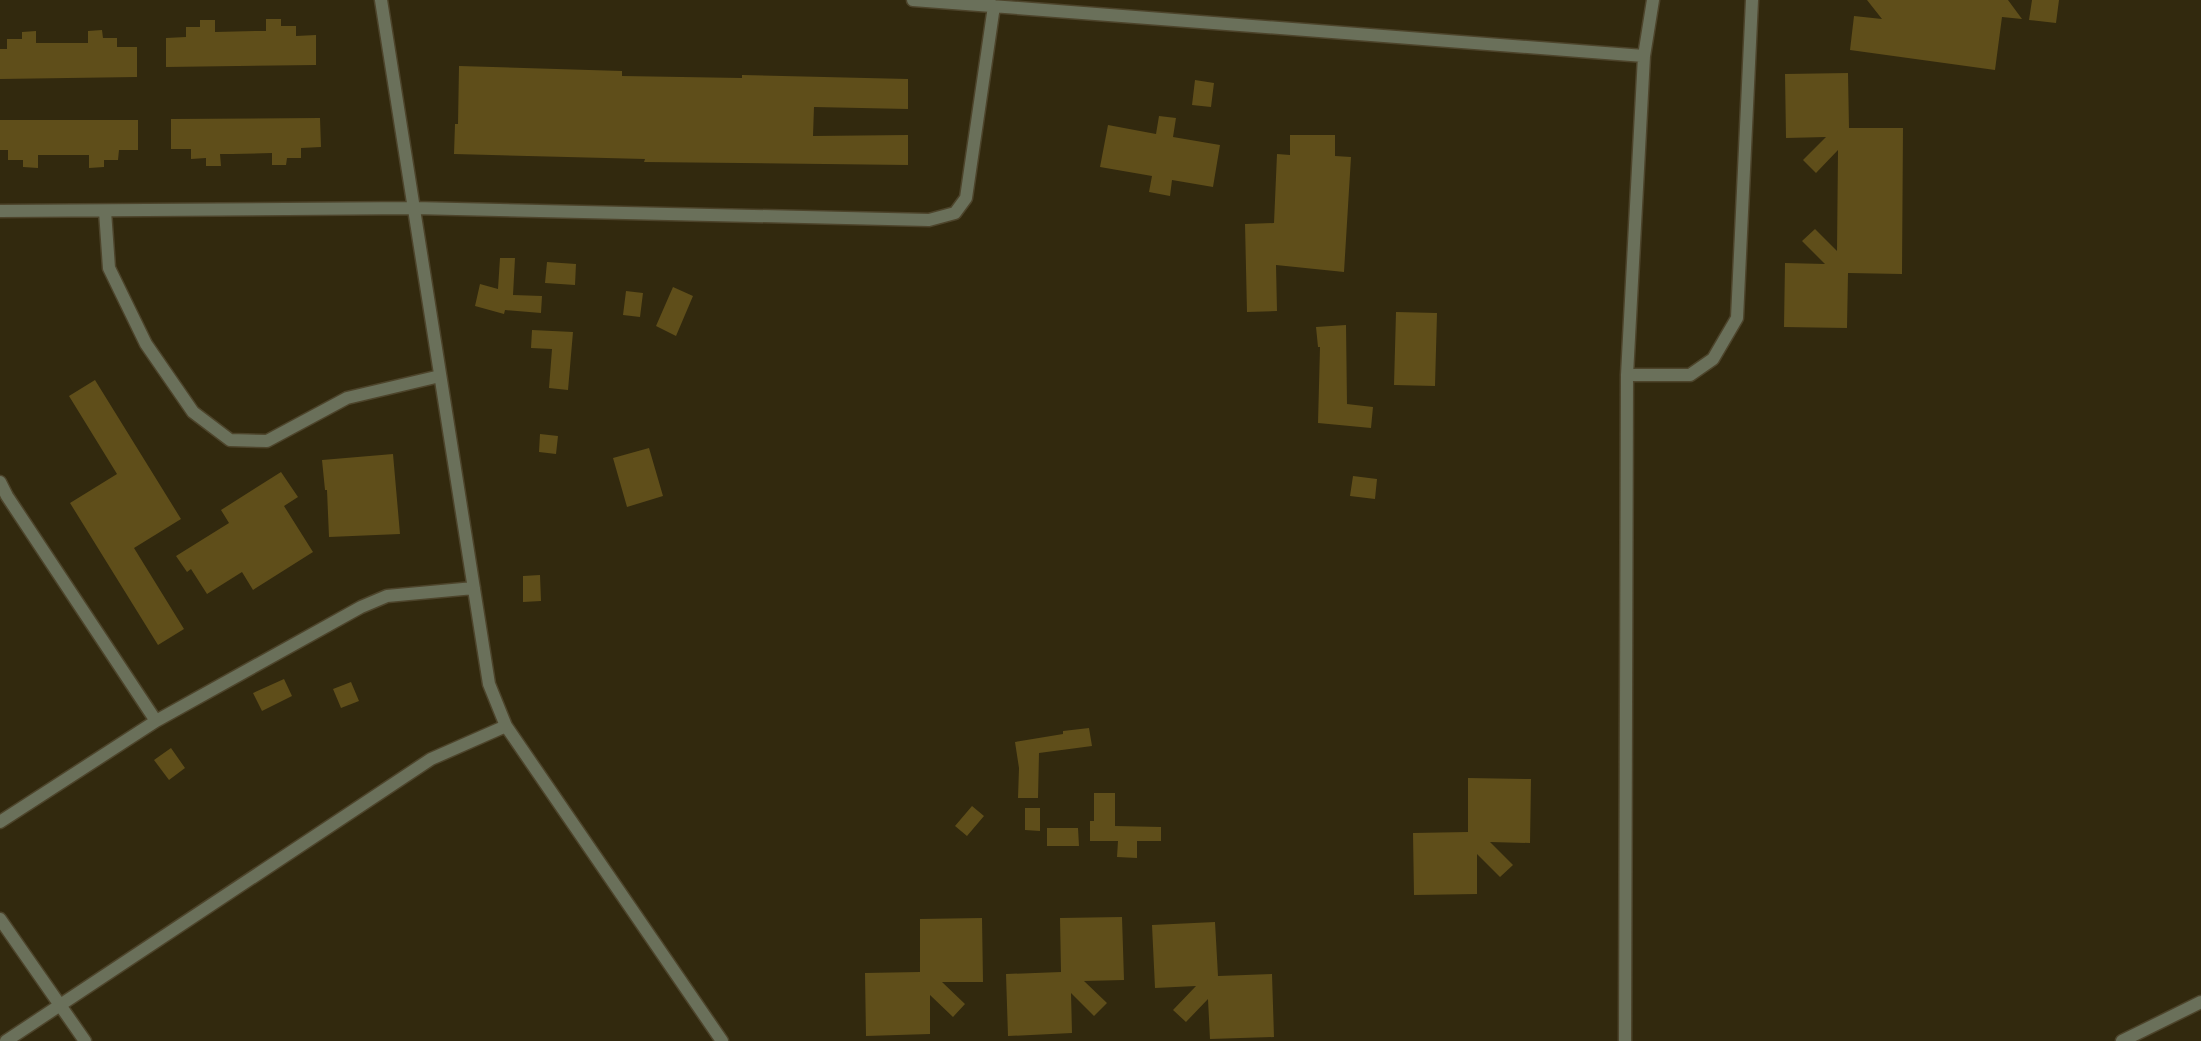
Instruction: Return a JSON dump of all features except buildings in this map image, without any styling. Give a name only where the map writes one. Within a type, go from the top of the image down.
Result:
[{"type":"street","points":[[381,0],[489,684],[506,726],[722,1041]]},
{"type":"street","points":[[913,0],[1644,56]]},
{"type":"street","points":[[1624,1041],[1627,375],[1644,56],[1653,0]]},
{"type":"street","points":[[1627,375],[1690,375],[1713,359],[1737,318],[1752,0]]},
{"type":"street","points":[[0,212],[414,208],[929,220],[955,213],[966,198],[994,6]]},
{"type":"street","points":[[105,210],[109,268],[146,344],[193,412],[230,440],[267,441],[347,398],[440,376]]},
{"type":"street","points":[[0,482],[7,496],[156,722]]},
{"type":"street","points":[[0,822],[156,722],[361,607],[388,596],[474,588]]},
{"type":"street","points":[[6,1041],[59,1004],[431,759],[506,726]]},
{"type":"street","points":[[0,919],[85,1041]]},
{"type":"street","points":[[2122,1041],[2201,1002]]}]
